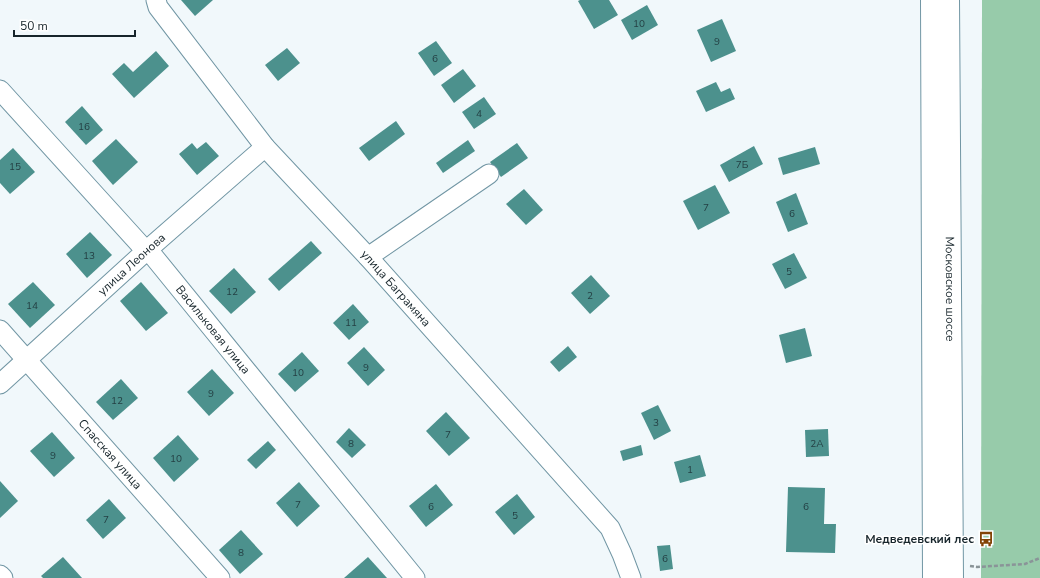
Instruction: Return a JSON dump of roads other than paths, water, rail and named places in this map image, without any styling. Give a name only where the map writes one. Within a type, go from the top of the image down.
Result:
[{"type":"main road","name":"Московское шоссе","points":[[932,0],[934,578]]},
{"type":"main road","name":"Московское шоссе","points":[[948,0],[952,578]]},
{"type":"street","name":"улица Баграмяна","points":[[156,0],[158,7],[265,147],[368,257],[610,528],[631,578]]},
{"type":"street","name":"Васильковая улица","points":[[0,90],[154,257],[415,578]]},
{"type":"street","name":"улица Леонова","points":[[0,384],[146,250],[265,147]]},
{"type":"street","points":[[368,257],[489,174]]},
{"type":"street","name":"Спасская улица","points":[[0,330],[220,578]]},
{"type":"street","points":[[0,575],[3,578]]},
{"type":"place","name":"Медведевский лес","points":[[986,539]]}]
